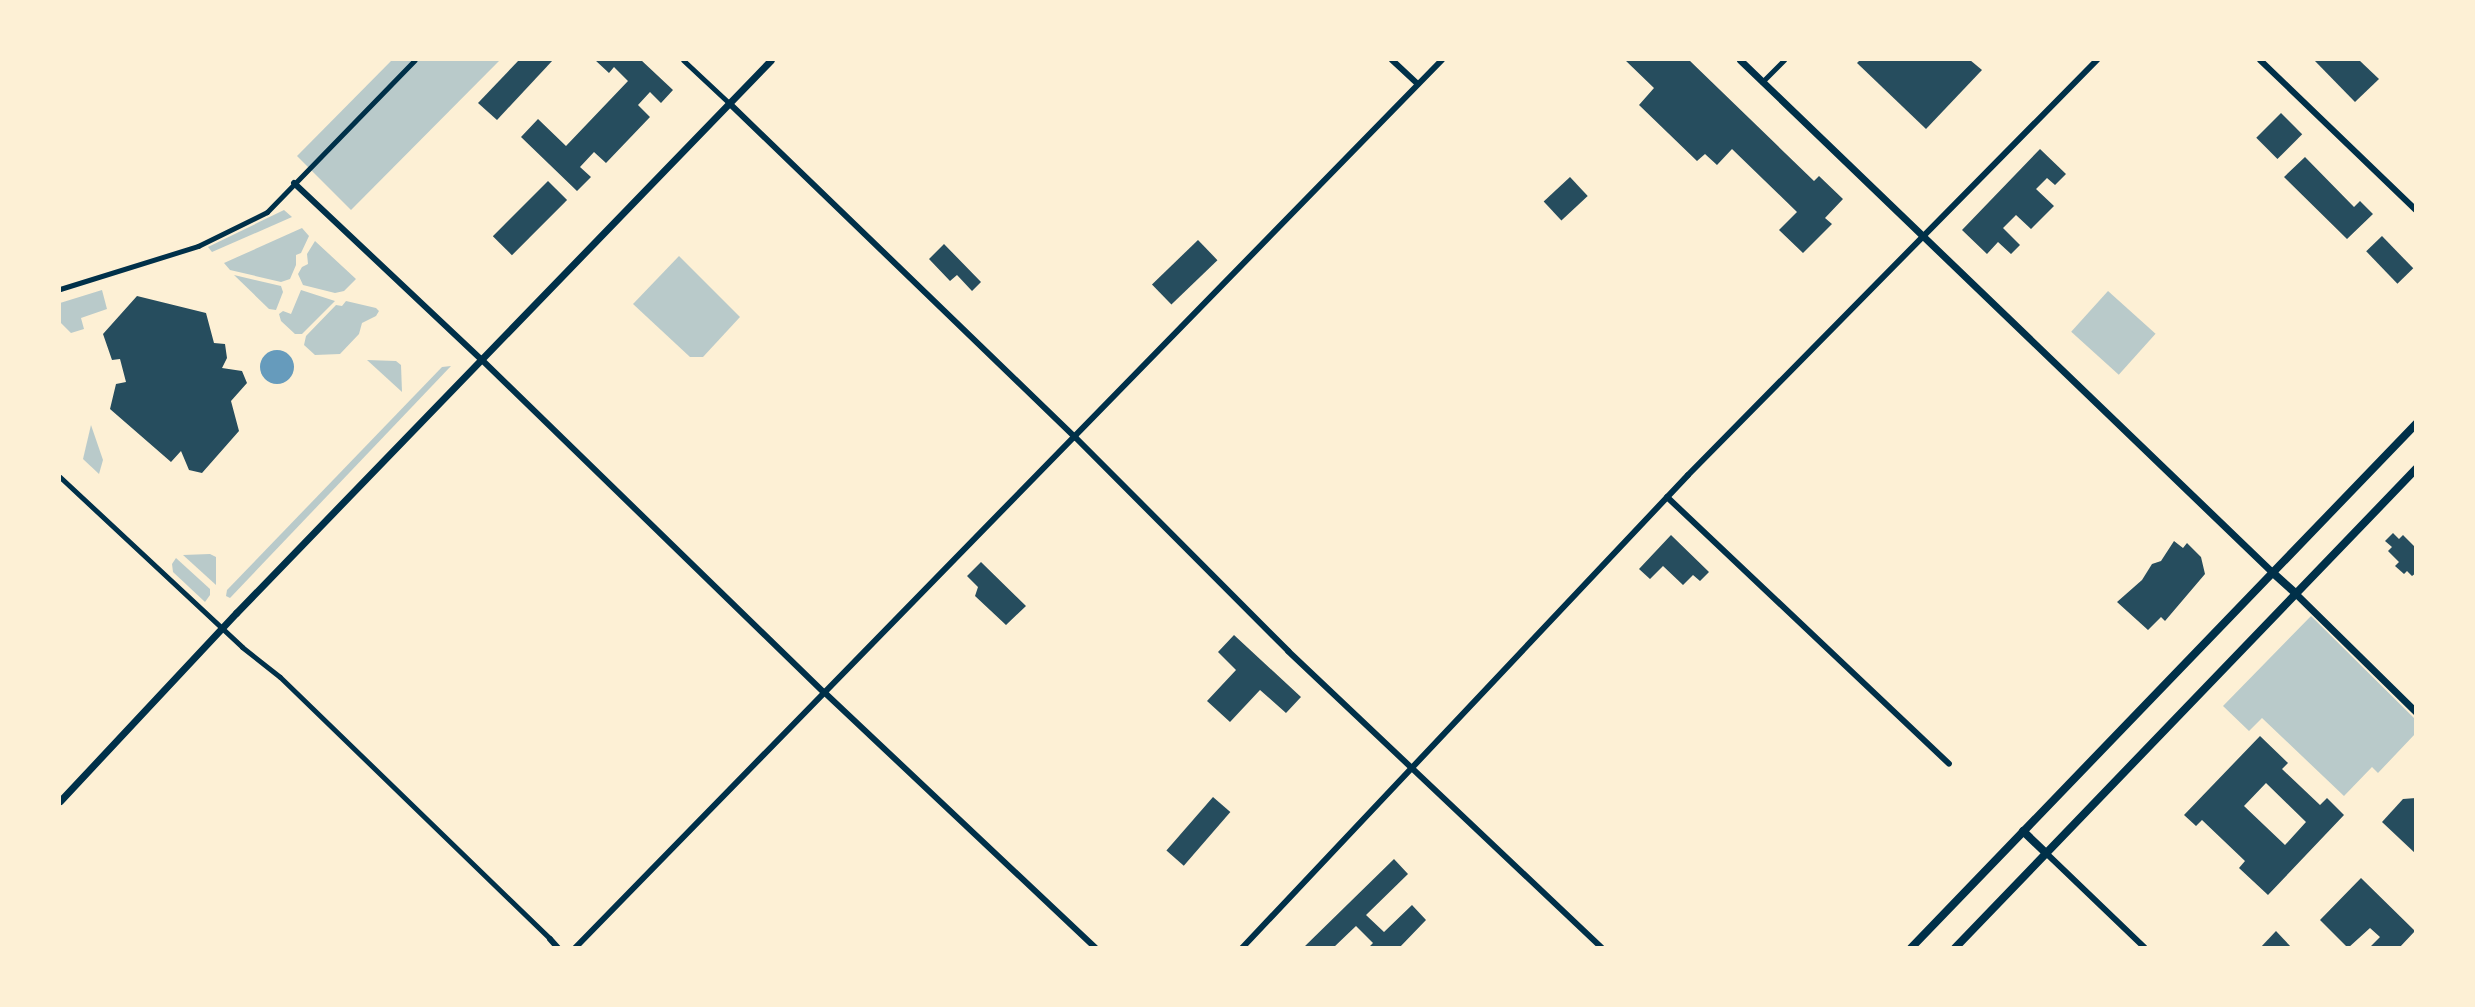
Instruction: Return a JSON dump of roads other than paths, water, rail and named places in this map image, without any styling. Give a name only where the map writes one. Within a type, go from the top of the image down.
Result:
[{"type":"main road","points":[[60,801],[223,627],[771,60]]},
{"type":"main road","points":[[1740,60],[2416,712]]},
{"type":"main road","points":[[1911,947],[2416,424]]},
{"type":"main road","points":[[1955,947],[2416,469]]},
{"type":"main road","points":[[2023,831],[2046,853]]},
{"type":"street","points":[[60,289],[198,247],[267,212],[415,60]]},
{"type":"street","points":[[683,60],[1076,438],[1288,651],[1602,947]]},
{"type":"street","points":[[1392,60],[1418,84]]},
{"type":"street","points":[[575,947],[1076,438],[1442,60]]},
{"type":"street","points":[[1762,82],[1784,60]]},
{"type":"street","points":[[1242,947],[1667,497],[2097,60]]},
{"type":"street","points":[[2260,60],[2416,210]]},
{"type":"street","points":[[294,183],[481,359],[824,692],[1096,947]]},
{"type":"street","points":[[60,477],[280,677],[558,947]]},
{"type":"street","points":[[1667,497],[1949,764]]},
{"type":"street","points":[[2046,853],[2145,947]]},
{"type":"water","points":[[277,350],[289,355],[294,367],[289,379],[277,384],[265,379],[260,367],[265,355]]}]
